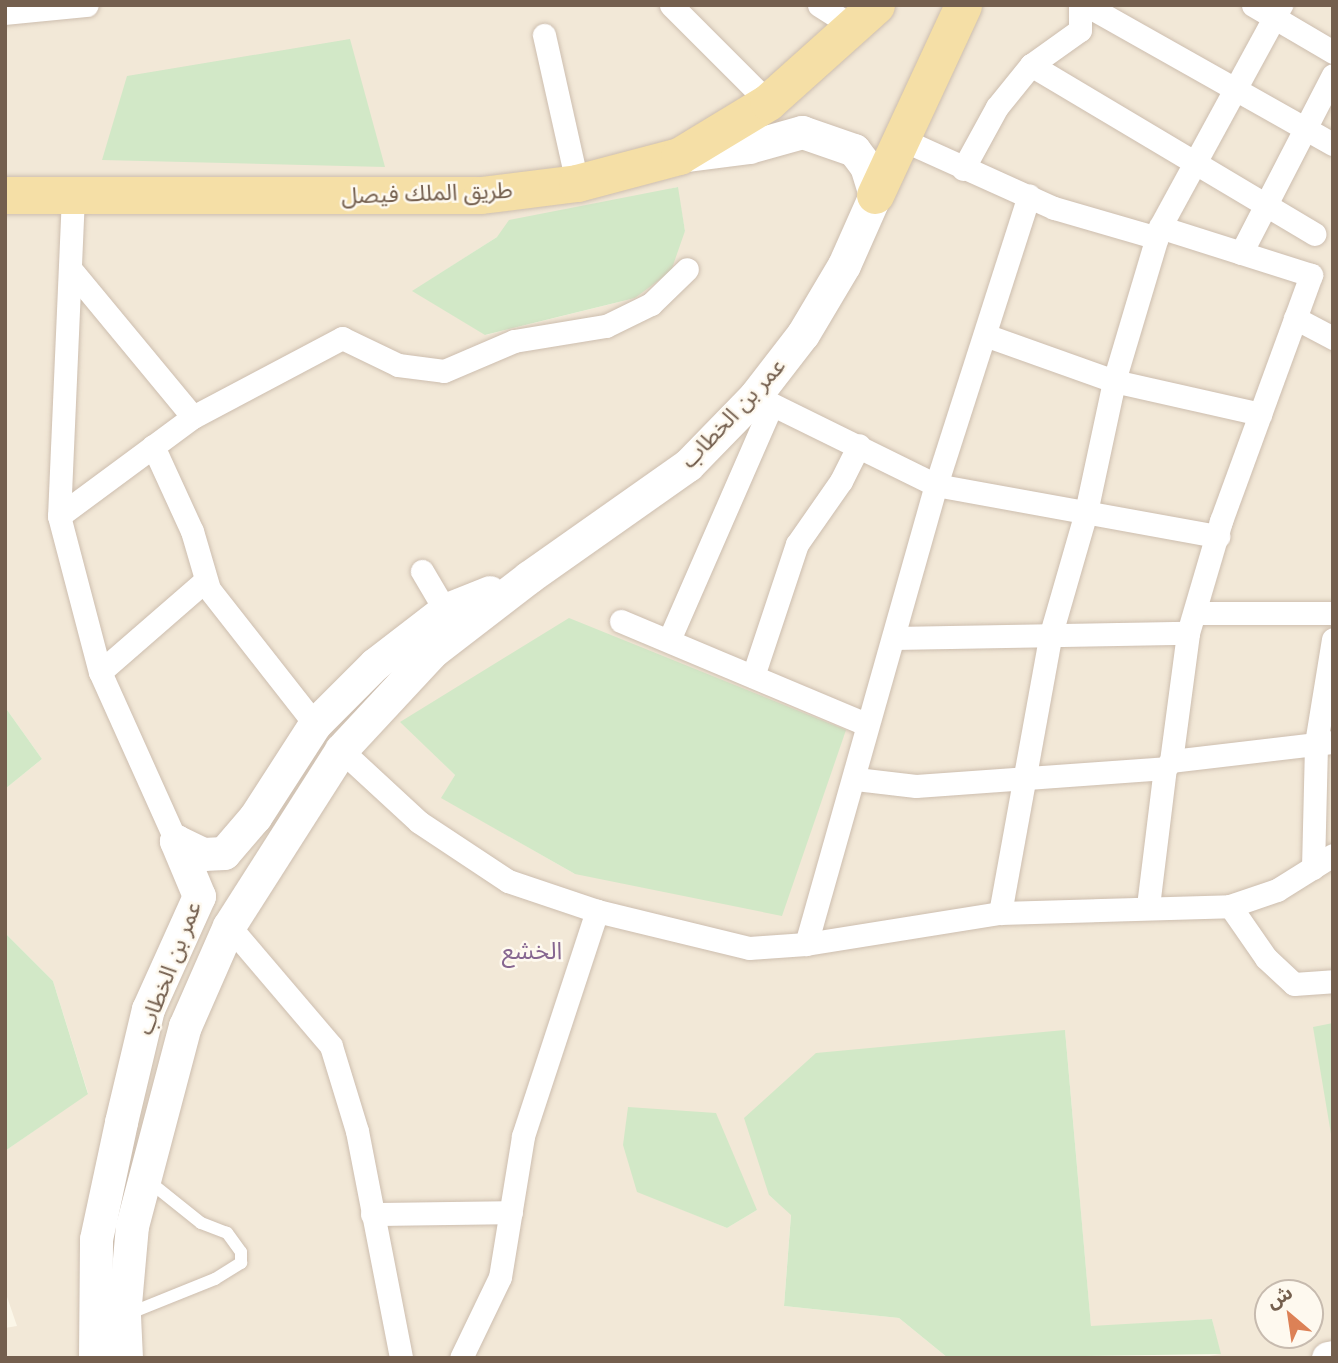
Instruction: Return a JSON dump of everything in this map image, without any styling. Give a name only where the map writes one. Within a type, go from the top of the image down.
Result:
[{"type":"main road","points":[[875,195],[963,5]]},
{"type":"main road","name":"طريق الملك فيصل","points":[[5,195],[481,195],[577,183],[679,156],[768,102],[865,16]]},
{"type":"street","points":[[5,13],[87,5]]},
{"type":"street","points":[[671,5],[768,102]]},
{"type":"street","points":[[819,5],[865,16]]},
{"type":"street","points":[[963,169],[997,107],[1031,65],[1080,30],[1080,5]]},
{"type":"street","points":[[1253,5],[1278,11],[1333,52]]},
{"type":"street","points":[[1100,8],[1333,144]]},
{"type":"street","points":[[1000,913],[1050,637],[1086,512],[1114,381],[1158,232],[1278,11]]},
{"type":"street","points":[[544,35],[577,183]]},
{"type":"street","points":[[1031,65],[1315,234]]},
{"type":"street","points":[[1241,253],[1308,129],[1333,75]]},
{"type":"street","points":[[679,156],[749,147],[802,132],[854,150],[866,166],[875,195]]},
{"type":"street","points":[[901,139],[1054,208],[1241,253],[1311,275],[1260,414],[1191,623],[1148,906]]},
{"type":"street","name":"عمر بن الخطاب","points":[[126,1358],[124,1315],[132,1226],[186,1026],[229,926],[341,750],[433,651],[529,577],[688,465],[763,401],[844,265],[875,195]]},
{"type":"street","points":[[73,196],[73,272],[59,516],[100,672],[176,841]]},
{"type":"street","points":[[806,944],[856,779],[866,723],[894,638],[936,485],[1029,196]]},
{"type":"street","points":[[59,516],[193,417],[342,338],[398,365],[444,371],[514,341],[606,326],[651,304],[687,269]]},
{"type":"street","points":[[73,272],[193,417]]},
{"type":"street","points":[[1295,318],[1333,338]]},
{"type":"street","points":[[985,335],[1114,381],[1260,414]]},
{"type":"street","points":[[670,640],[763,401],[859,445],[936,485],[1218,536]]},
{"type":"street","points":[[753,676],[797,544],[841,481],[859,445]]},
{"type":"street","points":[[153,446],[192,531],[206,580],[315,724]]},
{"type":"street","points":[[422,571],[445,610]]},
{"type":"street","name":"عمر بن الخطاب","points":[[176,841],[203,854],[224,853],[255,817],[315,724],[375,664],[445,610],[529,577]]},
{"type":"street","points":[[100,672],[206,580]]},
{"type":"street","points":[[894,638],[1050,637],[1333,612]]},
{"type":"street","points":[[621,621],[866,723]]},
{"type":"street","points":[[1313,868],[1333,639]]},
{"type":"street","points":[[856,779],[916,786],[1024,781],[1324,742]]},
{"type":"street","points":[[341,750],[419,822],[508,881],[597,911],[749,948],[806,944],[1000,913],[1148,906],[1230,906],[1277,890],[1333,855]]},
{"type":"street","name":"عمر بن الخطاب","points":[[95,1358],[96,1239],[121,1122],[148,1009],[199,896],[176,841]]},
{"type":"street","points":[[1230,906],[1266,958],[1294,984],[1333,981]]},
{"type":"street","points":[[461,1358],[500,1277],[523,1136],[597,911]]},
{"type":"street","points":[[229,926],[331,1046],[357,1130],[401,1358]]},
{"type":"street","points":[[372,1214],[510,1212]]},
{"type":"lane","points":[[124,1315],[215,1279],[241,1263],[241,1252],[227,1233],[201,1223],[144,1178]]},
{"type":"shaded area","points":[[5,5],[1333,5],[1333,1358],[1199,1358],[1220,1354],[1212,1319],[1091,1327],[1065,1030],[769,1195],[791,1214],[784,1306],[899,1318],[948,1358],[5,1358],[5,1328],[17,1326],[5,1291],[5,1151],[88,1093],[53,981],[5,933],[5,789],[42,759],[5,707]],"holes":[[[677,187],[685,231],[635,298],[486,335],[413,291],[497,237]],[[401,722],[575,874],[442,798],[455,775]],[[637,1191],[757,1210],[727,1228]]]},
{"type":"green space","points":[[350,39],[385,167],[102,160],[127,76]]},
{"type":"green space","points":[[678,187],[685,231],[671,271],[635,298],[485,335],[412,291],[497,237],[509,220]]},
{"type":"green space","points":[[569,618],[846,730],[782,916],[575,874],[441,798],[455,775],[400,722]]},
{"type":"green space","points":[[5,707],[42,759],[5,789]]},
{"type":"green space","points":[[5,933],[53,981],[88,1094],[5,1151]]},
{"type":"green space","points":[[1333,1023],[1333,1146],[1313,1027]]},
{"type":"green space","points":[[1065,1030],[1091,1326],[1212,1319],[1221,1354],[948,1358],[899,1318],[784,1306],[791,1215],[769,1195],[744,1118],[816,1053]]},
{"type":"green space","points":[[628,1107],[716,1113],[757,1210],[727,1228],[637,1192],[623,1145]]},
{"type":"district","name":"الخشع","points":[[532,951]]}]
